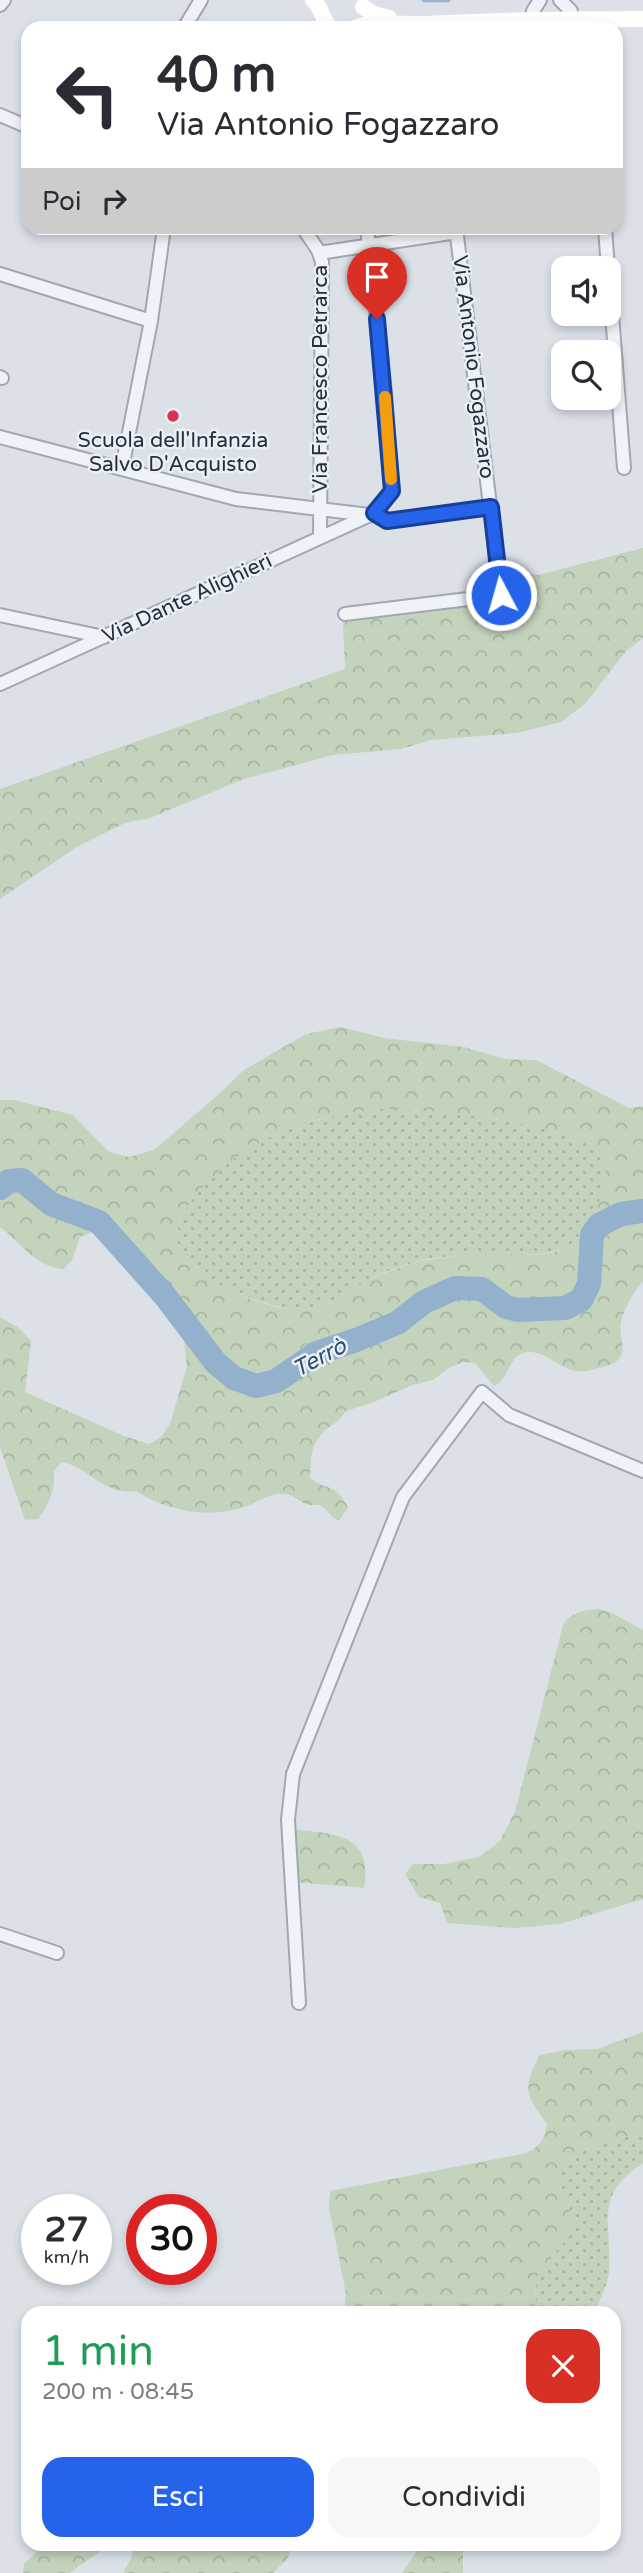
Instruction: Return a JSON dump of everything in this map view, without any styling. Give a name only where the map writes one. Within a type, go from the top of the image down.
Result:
[{"type":"main road","points":[[361,4],[374,14],[388,18],[536,5],[643,11]]},
{"type":"main road","points":[[360,21],[361,4]]},
{"type":"main road","points":[[616,21],[643,19]]},
{"type":"main road","points":[[486,21],[548,21]]},
{"type":"street","points":[[0,5],[4,0]]},
{"type":"street","points":[[188,21],[201,0]]},
{"type":"street","points":[[0,115],[21,124]]},
{"type":"street","points":[[122,468],[151,321],[163,235]]},
{"type":"street","name":"Via Francesco Petrarca","points":[[307,235],[322,262],[320,536]]},
{"type":"street","points":[[368,235],[385,393],[392,491],[372,514]]},
{"type":"street","points":[[319,253],[428,235]]},
{"type":"street","name":"Via Antonio Fogazzaro","points":[[345,614],[501,595],[458,235]]},
{"type":"street","points":[[606,235],[607,256]]},
{"type":"street","points":[[0,274],[151,321]]},
{"type":"street","points":[[613,326],[624,468]]},
{"type":"street","name":"Via Antonio Fogazzaro","points":[[0,437],[236,499],[372,514],[387,521],[491,507]]},
{"type":"street","name":"Via Dante Alighieri","points":[[0,684],[372,514]]},
{"type":"street","points":[[0,615],[105,637]]},
{"type":"street","points":[[299,2003],[288,1820],[293,1774],[403,1497],[482,1392],[509,1415],[643,1471]]},
{"type":"street","points":[[0,1934],[57,1953]]},
{"type":"green space","points":[[643,548],[643,638],[626,651],[586,703],[561,722],[517,733],[431,740],[401,749],[333,755],[244,779],[150,818],[125,823],[75,848],[0,899],[0,789],[345,669],[343,622],[504,599],[509,596],[509,567],[521,573],[538,575]]},
{"type":"green space","points":[[341,1027],[384,1038],[464,1047],[505,1059],[536,1060],[629,1108],[643,1106],[643,1281],[629,1301],[622,1318],[621,1356],[609,1366],[580,1371],[570,1370],[543,1355],[528,1352],[516,1357],[503,1379],[494,1386],[475,1363],[463,1362],[450,1367],[433,1380],[412,1385],[346,1411],[325,1430],[314,1445],[311,1457],[310,1478],[339,1494],[348,1507],[339,1521],[322,1506],[306,1504],[285,1494],[264,1498],[231,1511],[188,1511],[160,1504],[136,1491],[114,1489],[62,1462],[54,1471],[53,1491],[42,1513],[38,1519],[25,1520],[0,1447],[0,1317],[19,1328],[31,1341],[25,1392],[124,1436],[149,1444],[160,1438],[170,1424],[187,1366],[184,1341],[174,1318],[95,1231],[80,1237],[72,1260],[64,1269],[54,1268],[37,1259],[0,1227],[0,1100],[14,1100],[73,1115],[109,1152],[129,1157],[154,1150],[244,1070],[306,1034]],"holes":[[[403,1110],[495,1119],[557,1132],[582,1141],[598,1151],[605,1164],[599,1201],[590,1222],[576,1240],[557,1252],[540,1255],[467,1255],[424,1261],[377,1276],[328,1303],[303,1309],[275,1307],[240,1295],[212,1281],[185,1258],[177,1233],[181,1218],[206,1184],[244,1152],[286,1130],[309,1122],[357,1112]]]},
{"type":"green space","points":[[382,1109],[498,1120],[563,1133],[587,1143],[601,1154],[605,1167],[598,1207],[580,1237],[566,1247],[550,1253],[459,1255],[420,1261],[382,1274],[334,1300],[308,1309],[278,1306],[238,1294],[202,1275],[188,1264],[177,1241],[182,1216],[206,1182],[227,1163],[274,1135],[300,1125],[355,1112]]},
{"type":"green space","points":[[599,1609],[643,1630],[643,1899],[560,1924],[515,1928],[447,1923],[440,1903],[419,1897],[405,1874],[413,1864],[444,1864],[479,1857],[500,1841],[515,1812],[563,1625],[578,1612]]},
{"type":"green space","points":[[291,1829],[335,1835],[356,1846],[363,1856],[364,1888],[295,1882]]},
{"type":"green space","points":[[643,2032],[643,2132],[593,2147],[580,2153],[562,2168],[559,2182],[570,2209],[573,2231],[541,2269],[536,2280],[535,2306],[345,2306],[346,2294],[329,2207],[330,2191],[527,2153],[541,2142],[547,2124],[528,2091],[530,2075],[540,2055],[565,2050],[597,2049]]},
{"type":"green space","points":[[643,2132],[643,2163],[627,2175],[611,2198],[608,2211],[608,2277],[598,2306],[535,2306],[536,2280],[541,2269],[573,2231],[570,2209],[560,2186],[562,2167],[580,2152]]},
{"type":"green space","points":[[38,2551],[100,2551],[69,2573],[23,2573],[24,2564]]},
{"type":"green space","points":[[132,2551],[291,2551],[273,2573],[123,2573]]},
{"type":"green space","points":[[417,2551],[463,2551],[463,2573],[402,2573]]},
{"type":"waterway","points":[[424,0],[448,0]]},
{"type":"waterway","name":"Terrò","points":[[0,1188],[9,1181],[22,1180],[51,1204],[99,1222],[165,1296],[216,1363],[234,1378],[256,1386],[276,1381],[317,1353],[397,1323],[424,1302],[455,1288],[482,1289],[506,1307],[518,1310],[565,1308],[581,1300],[589,1284],[592,1235],[599,1225],[621,1214],[643,1211]]},
{"type":"slow traffic","points":[[385,397],[391,479]]},
{"type":"place","name":"Scuola dell'Infanzia Salvo D'Acquisto","points":[[173,416]]},
{"type":"route","points":[[377,319],[392,491],[374,513],[387,521],[491,507],[501,595]]}]
